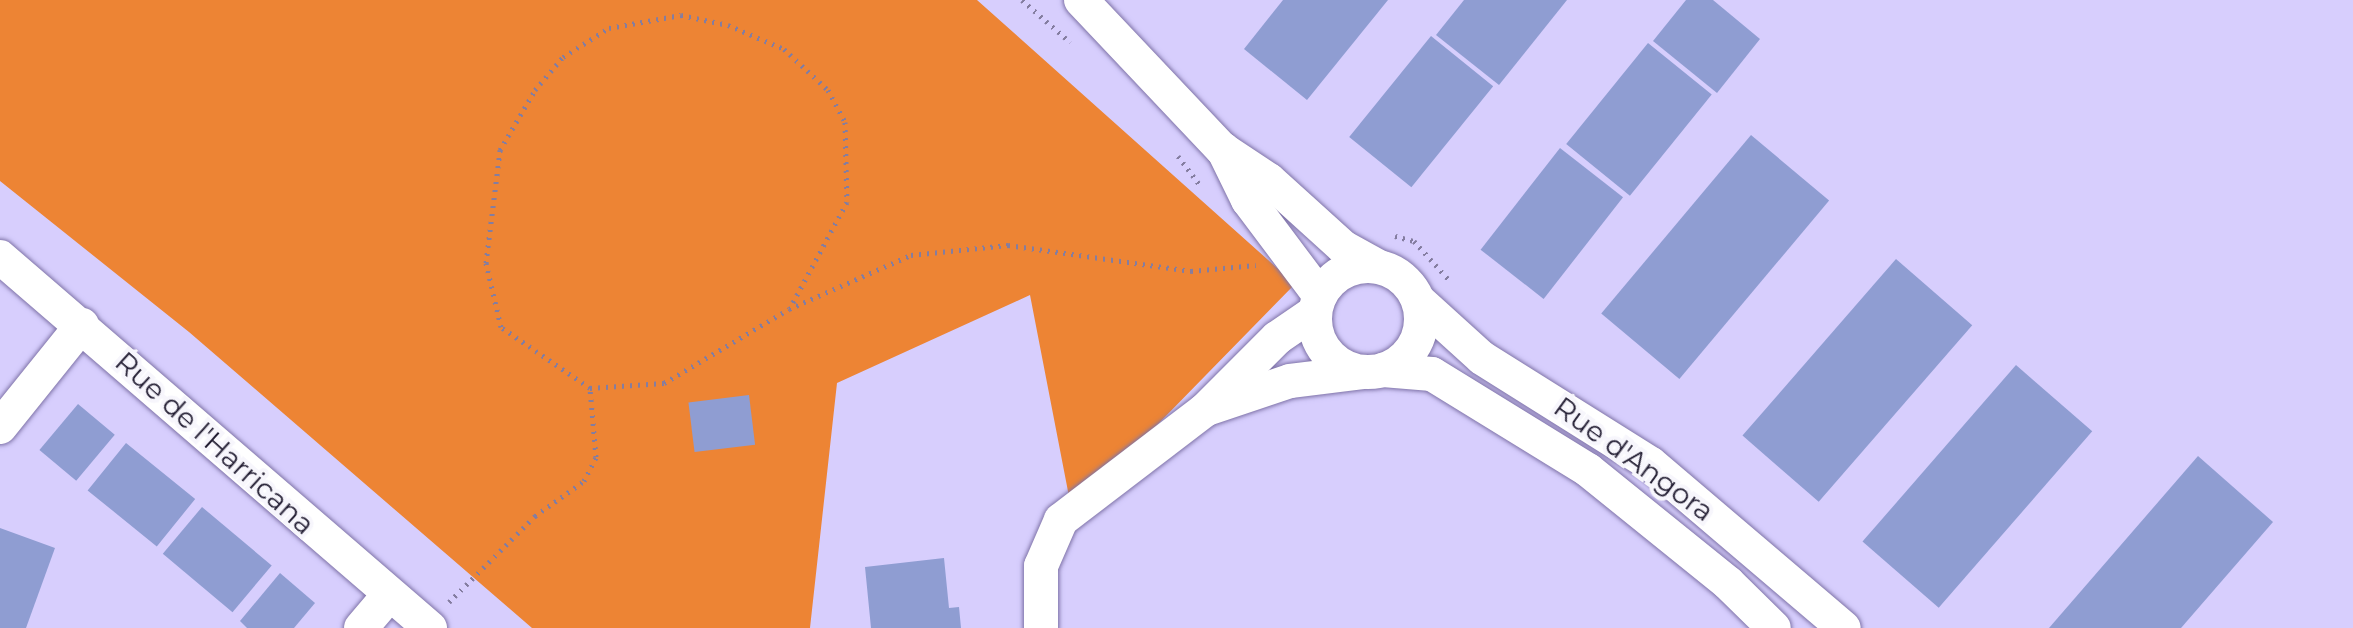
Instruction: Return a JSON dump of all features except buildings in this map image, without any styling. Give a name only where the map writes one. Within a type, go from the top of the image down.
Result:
[{"type":"street","points":[[1081,0],[1222,149],[1269,180],[1343,247],[1395,273],[1418,300],[1419,335],[1411,350],[1374,371],[1290,381],[1205,410]]},
{"type":"street","points":[[1222,149],[1248,200],[1317,304],[1322,347],[1334,360],[1374,371]]},
{"type":"street","name":"Rue de l'Harricana","points":[[0,257],[82,325],[388,596],[429,627]]},
{"type":"street","points":[[1041,628],[1041,566],[1061,520],[1205,410],[1277,338],[1317,304],[1344,271],[1379,267]]},
{"type":"street","name":"Rue d'Angora","points":[[1418,300],[1482,358],[1651,464],[1844,628]]},
{"type":"street","points":[[0,427],[82,325]]},
{"type":"street","name":"Rue d'Angora","points":[[1374,371],[1432,374],[1588,470],[1728,583],[1774,628]]},
{"type":"street","points":[[361,628],[388,596]]},
{"type":"path","points":[[1022,0],[1082,52]]},
{"type":"path","points":[[789,309],[847,202],[845,122],[828,90],[784,49],[728,25],[681,15],[609,28],[563,57],[535,90],[500,150],[486,263],[501,327],[590,388],[664,383],[789,309],[911,255],[1008,245],[1191,271],[1258,264],[1250,252]]},
{"type":"path","points":[[1170,145],[1206,193]]},
{"type":"path","points":[[429,627],[535,516],[584,481],[596,457],[590,388]]},
{"type":"shaded area","points":[[0,0],[977,0],[1295,284],[1072,512],[1030,295],[837,383],[810,628],[532,628],[189,332],[0,181]]}]
